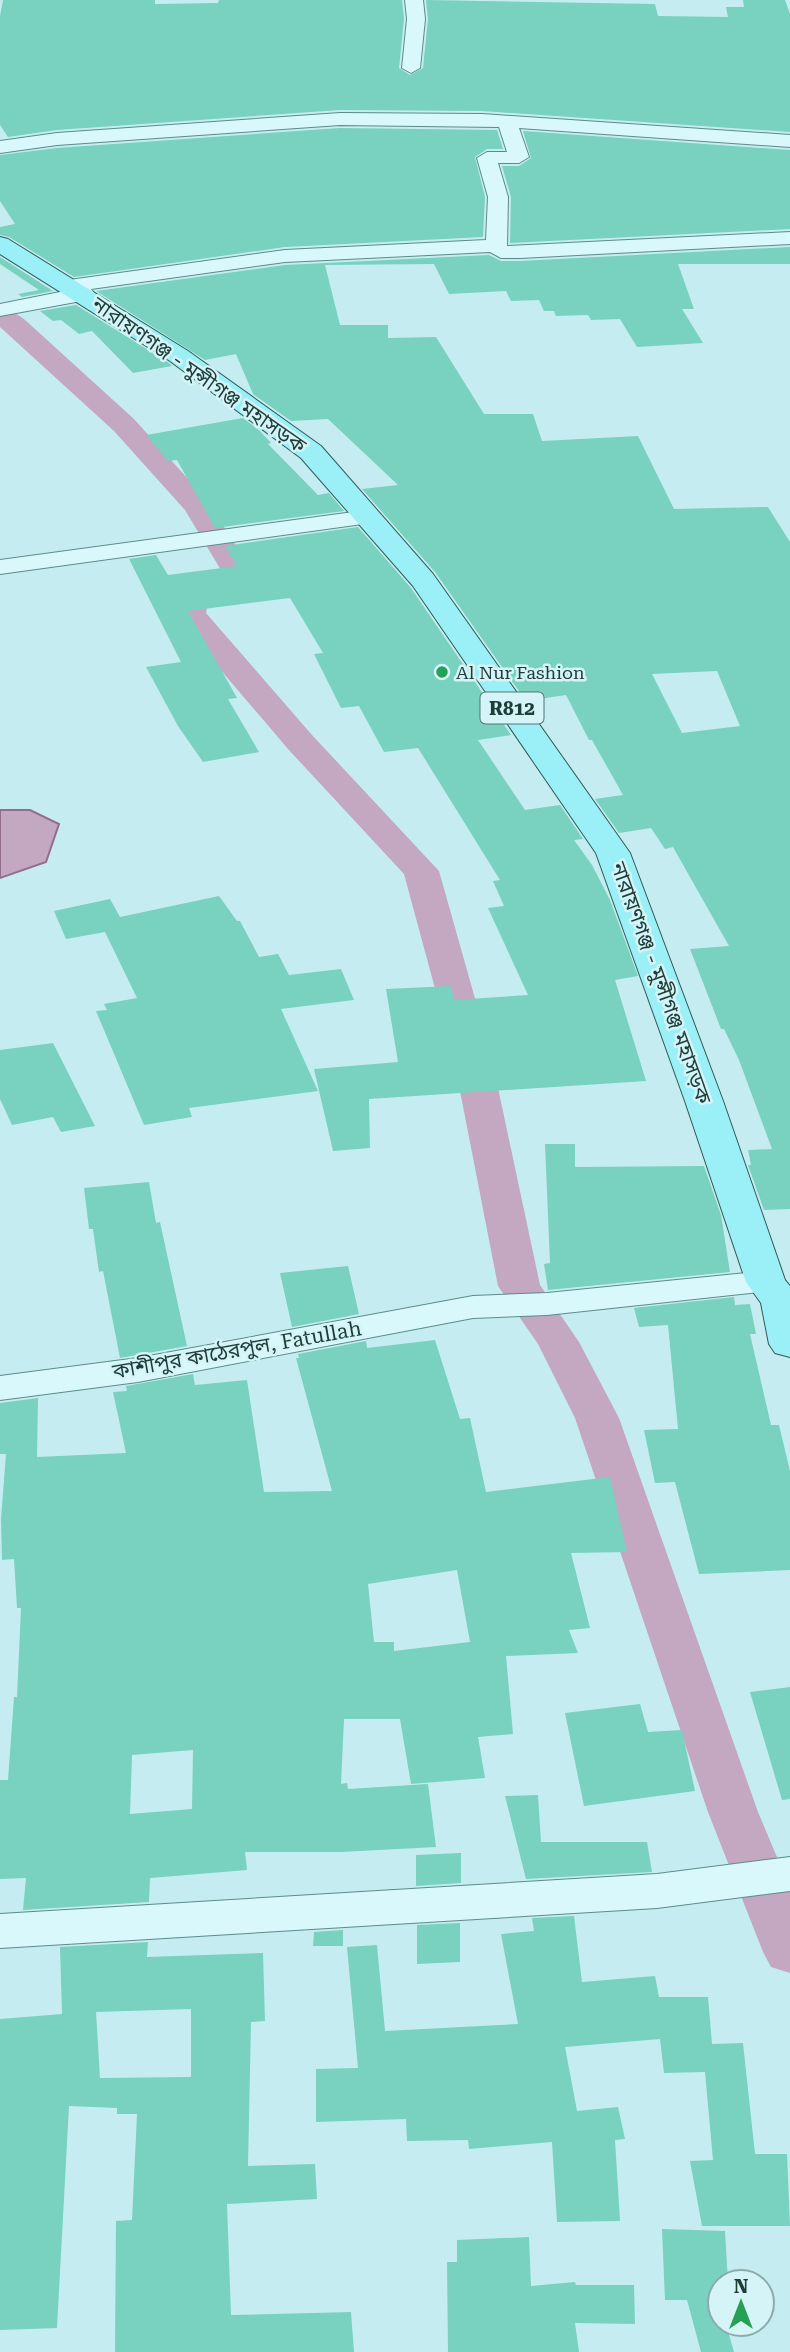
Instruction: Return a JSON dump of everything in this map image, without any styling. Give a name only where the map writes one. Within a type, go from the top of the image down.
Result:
[{"type":"main road","name":"নারায়ণগঞ্জ - মুন্সীগঞ্জ মহাসড়ক","points":[[0,244],[179,356],[311,452],[423,580],[613,853],[779,1296],[790,1344]]},
{"type":"street","points":[[411,68],[416,19],[414,0]]},
{"type":"street","points":[[0,147],[96,136],[340,119],[507,122],[790,141]]},
{"type":"street","points":[[507,122],[519,157],[487,158],[499,197],[496,246],[501,252],[790,238]]},
{"type":"street","points":[[4,310],[77,290],[285,256],[496,246]]},
{"type":"street","points":[[0,567],[368,517]]},
{"type":"street","name":"কাশীপুর কাঠেরপুল, Fatullah","points":[[0,1388],[138,1370],[473,1307],[779,1296]]},
{"type":"street","points":[[0,1931],[657,1891],[790,1874]]},
{"type":"shaded area","points":[[0,810],[30,810],[59,824],[46,862],[0,878]]},
{"type":"building","points":[[3,0],[155,0],[155,4],[218,3],[219,0],[402,0],[404,19],[399,68],[410,75],[423,68],[428,19],[426,0],[655,4],[658,16],[728,17],[726,7],[744,7],[743,0],[785,0],[790,14],[790,132],[482,111],[340,110],[57,130],[8,137],[0,125],[0,16]]},
{"type":"building","points":[[340,128],[497,130],[503,149],[487,149],[475,157],[485,197],[483,237],[285,247],[74,277],[9,237],[0,235],[0,227],[15,224],[0,201],[0,155],[57,148]]},
{"type":"building","points":[[523,131],[790,150],[790,229],[510,243],[511,197],[502,166],[519,166],[531,158]]},
{"type":"building","points":[[790,247],[790,264],[678,264],[694,309],[682,309],[703,343],[637,347],[620,319],[591,320],[588,315],[556,316],[554,311],[544,311],[539,300],[511,301],[506,291],[449,294],[434,264],[325,265],[340,325],[388,325],[388,338],[436,337],[484,414],[533,414],[542,441],[638,436],[674,509],[768,507],[790,542],[790,1209],[764,1210],[748,1165],[751,1165],[748,1150],[772,1149],[739,1060],[724,1029],[721,1029],[690,949],[729,946],[673,847],[665,849],[651,828],[619,833],[595,799],[623,795],[592,740],[589,740],[566,695],[526,701],[435,572],[362,489],[398,485],[328,419],[291,421],[253,394],[236,354],[205,360],[96,291],[285,265],[489,255],[501,261]],"holes":[[[717,671],[740,726],[682,733],[652,674]]]},
{"type":"building","points":[[0,257],[53,291],[22,297],[18,294],[39,290],[0,264]]},
{"type":"building","points":[[76,305],[172,366],[133,373],[92,331],[79,334],[61,320],[53,321],[40,311]]},
{"type":"building","points":[[243,418],[259,430],[271,443],[268,444],[318,495],[329,493],[344,511],[215,528],[177,460],[168,461],[146,435]]},
{"type":"building","points":[[358,527],[411,588],[511,735],[478,740],[525,810],[560,805],[583,839],[574,840],[592,865],[610,900],[638,976],[615,980],[646,1081],[369,1099],[370,1148],[333,1151],[314,1069],[398,1062],[386,989],[451,986],[454,1000],[528,995],[488,908],[504,906],[493,881],[500,880],[418,748],[384,752],[359,706],[341,708],[314,654],[323,653],[290,598],[188,611],[237,698],[228,699],[259,752],[203,762],[178,726],[146,667],[181,662],[129,559],[156,555],[168,575],[237,566],[225,546]]},
{"type":"building","points":[[219,896],[237,921],[240,921],[259,957],[278,954],[289,975],[341,969],[354,1000],[281,1009],[318,1091],[189,1108],[192,1117],[144,1125],[96,1011],[107,1010],[104,1004],[137,998],[105,932],[66,939],[54,911],[110,899],[120,917]]},
{"type":"building","points":[[53,1043],[95,1126],[61,1132],[53,1117],[12,1125],[0,1099],[0,1050]]},
{"type":"building","points":[[545,1144],[575,1144],[575,1167],[704,1166],[721,1215],[730,1272],[548,1290],[544,1264],[550,1263]]},
{"type":"building","points":[[149,1182],[156,1223],[160,1222],[187,1346],[120,1358],[103,1271],[99,1272],[93,1229],[89,1229],[84,1188]]},
{"type":"building","points":[[348,1266],[359,1314],[292,1327],[280,1273]]},
{"type":"building","points":[[734,1297],[735,1305],[750,1304],[756,1334],[750,1334],[771,1425],[779,1425],[790,1471],[790,1570],[699,1574],[675,1482],[655,1483],[644,1430],[678,1429],[668,1325],[639,1327],[634,1308]]},
{"type":"building","points":[[435,1340],[460,1419],[470,1418],[486,1492],[610,1477],[627,1552],[571,1553],[590,1628],[569,1630],[578,1653],[506,1656],[513,1734],[478,1737],[485,1778],[411,1784],[400,1719],[344,1719],[341,1784],[347,1783],[348,1789],[428,1784],[436,1847],[341,1852],[245,1852],[247,1870],[150,1878],[149,1902],[23,1910],[26,1878],[0,1879],[0,1780],[8,1780],[14,1697],[17,1697],[21,1608],[17,1608],[14,1559],[2,1560],[1,1519],[6,1454],[0,1454],[0,1403],[38,1398],[37,1457],[126,1453],[113,1392],[127,1391],[126,1386],[193,1374],[195,1385],[247,1380],[264,1492],[332,1491],[296,1358],[299,1358],[298,1354],[366,1341],[367,1348]],"holes":[[[457,1570],[470,1642],[394,1651],[394,1642],[374,1642],[368,1584]],[[193,1750],[192,1809],[130,1814],[132,1755]]]},
{"type":"building","points":[[790,1687],[790,1799],[782,1800],[750,1692]]},
{"type":"building","points":[[640,1704],[648,1732],[682,1730],[695,1791],[584,1806],[565,1713]]},
{"type":"building","points":[[538,1795],[541,1842],[647,1842],[652,1872],[526,1879],[505,1796]]},
{"type":"building","points":[[461,1853],[461,1883],[416,1886],[416,1855]]},
{"type":"building","points":[[574,1916],[582,1982],[655,1976],[659,1997],[708,1997],[712,2044],[743,2043],[755,2154],[787,2154],[790,2226],[702,2226],[690,2161],[713,2160],[705,2072],[664,2073],[660,2039],[565,2047],[577,2111],[618,2107],[625,2139],[615,2140],[620,2221],[557,2222],[552,2142],[469,2149],[468,2140],[407,2141],[406,2119],[316,2122],[316,2069],[358,2068],[347,1947],[377,1945],[385,2031],[518,2024],[501,1934],[534,1931],[532,1918]]},
{"type":"building","points":[[460,1923],[460,1962],[417,1964],[417,1925]]},
{"type":"building","points":[[343,1930],[343,1946],[313,1946],[314,1932]]},
{"type":"building","points":[[148,1942],[147,1957],[263,1953],[265,2021],[251,2022],[248,2166],[315,2164],[317,2199],[227,2204],[231,2315],[351,2312],[354,2352],[115,2352],[116,2221],[132,2220],[137,2114],[117,2114],[117,2108],[69,2106],[57,2328],[0,2330],[0,2019],[62,2014],[60,1947]],"holes":[[[191,2009],[191,2077],[100,2078],[96,2012]]]},
{"type":"building","points":[[662,2229],[725,2231],[727,2268],[706,2268],[706,2338],[730,2338],[734,2352],[701,2352],[687,2300],[665,2300]]},
{"type":"building","points":[[529,2237],[531,2286],[575,2282],[576,2285],[634,2285],[635,2324],[575,2323],[579,2352],[448,2352],[447,2262],[457,2262],[457,2240]]},
{"type":"waterway","points":[[0,315],[15,325],[124,425],[197,506],[239,574],[196,588],[190,614],[300,742],[421,871],[472,1055],[519,1286],[558,1342],[597,1418],[733,1812],[790,1952]]},
{"type":"place","name":"Al Nur Fashion","points":[[442,672]]}]
